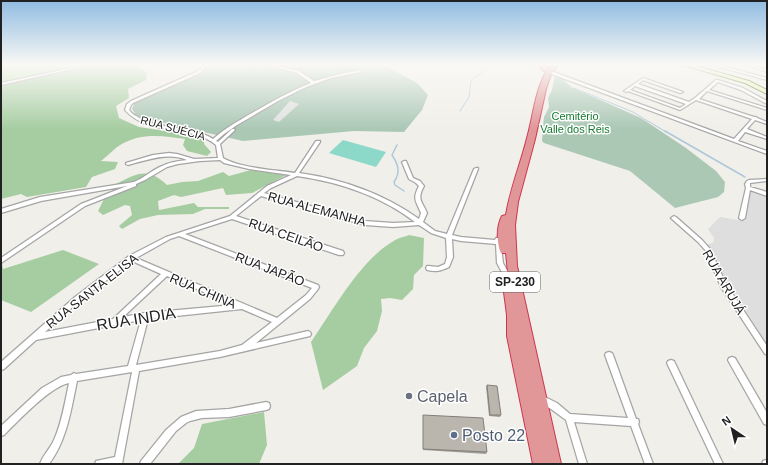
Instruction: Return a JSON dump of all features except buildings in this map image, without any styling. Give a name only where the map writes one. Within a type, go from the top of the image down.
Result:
[{"type":"highway","name":"SP-230","points":[[541,464],[513,336],[514,315],[500,238],[506,208],[543,86]]},
{"type":"highway","name":"SP-230","points":[[539,99],[510,225],[512,266],[538,398],[553,464]]},
{"type":"street","name":"RUA SUÉCIA","points":[[169,86],[128,104],[127,110],[133,117],[142,121],[207,136],[218,144]]},
{"type":"street","points":[[214,140],[262,109],[306,86]]},
{"type":"street","points":[[584,86],[617,96],[767,153]]},
{"type":"street","points":[[635,86],[627,91],[676,108],[681,108],[696,99],[712,86]]},
{"type":"street","points":[[638,86],[688,103]]},
{"type":"street","points":[[662,86],[680,92]]},
{"type":"street","points":[[731,86],[746,91],[767,103]]},
{"type":"street","points":[[754,86],[767,92]]},
{"type":"street","points":[[707,90],[767,109]]},
{"type":"street","points":[[294,92],[237,127],[226,136],[218,144],[221,158],[226,162],[249,168],[336,182],[357,188],[404,211],[433,232],[449,237],[500,238]]},
{"type":"street","points":[[696,99],[767,122]]},
{"type":"street","points":[[734,141],[755,118]]},
{"type":"street","points":[[745,130],[767,138]]},
{"type":"street","points":[[296,175],[318,142]]},
{"type":"street","points":[[128,164],[169,154],[184,157],[194,162]]},
{"type":"street","points":[[1,261],[83,205],[140,181],[164,166],[221,158]]},
{"type":"street","points":[[404,162],[410,179],[418,182],[422,186],[417,198],[424,213],[420,223]]},
{"type":"street","points":[[429,268],[438,269],[448,265],[450,257],[449,237],[476,169]]},
{"type":"street","name":"RUA SANTA ELISA","points":[[1,367],[77,299],[131,258],[179,234],[232,217],[278,182],[296,175]]},
{"type":"street","points":[[742,218],[748,188],[747,184],[749,182],[767,180]]},
{"type":"street","points":[[1,211],[40,199],[140,181]]},
{"type":"street","points":[[748,188],[767,194]]},
{"type":"street","name":"RUA ALEMANHA","points":[[261,194],[365,223],[393,225],[420,223]]},
{"type":"street","name":"RUA CEILÃO","points":[[232,217],[341,253]]},
{"type":"street","name":"RUA ARUJÁ","points":[[674,218],[708,250],[723,285],[767,352]]},
{"type":"street","name":"RUA JAPÃO","points":[[1,432],[45,391],[64,380],[74,377],[220,354],[244,348],[308,297],[316,287],[179,234]]},
{"type":"street","name":"RUA CHINA","points":[[131,258],[165,274],[277,321]]},
{"type":"street","points":[[115,321],[165,274]]},
{"type":"street","name":"RUA INDIA","points":[[33,338],[145,316],[240,306]]},
{"type":"street","points":[[99,464],[119,462],[134,368],[145,316]]},
{"type":"street","points":[[244,348],[308,334]]},
{"type":"street","points":[[609,354],[649,464]]},
{"type":"street","points":[[732,360],[767,421]]},
{"type":"street","points":[[671,363],[719,464]]},
{"type":"street","points":[[44,464],[54,450],[60,435],[74,377]]},
{"type":"street","points":[[538,398],[554,406],[569,418],[583,464]]},
{"type":"street","points":[[144,464],[171,431],[187,418],[205,414],[229,413],[266,406]]},
{"type":"street","points":[[569,418],[635,422]]},
{"type":"shaded area","points":[[290,101],[299,104],[279,122],[273,120]]},
{"type":"shaded area","points":[[343,140],[386,152],[376,167],[329,153]]},
{"type":"shaded area","points":[[750,191],[767,197],[767,345],[705,245],[713,243],[714,238],[708,229],[720,217],[743,221]]},
{"type":"green space","points":[[1,86],[135,86],[128,89],[129,98],[116,106],[119,118],[139,127],[205,137],[204,144],[211,152],[207,156],[187,151],[183,145],[185,139],[162,136],[140,137],[119,145],[101,161],[118,162],[115,169],[92,177],[86,187],[27,197],[21,194],[1,199]]},
{"type":"green space","points":[[173,86],[419,86],[428,95],[422,110],[404,132],[354,131],[243,141],[142,118],[136,115],[132,109],[135,102]]},
{"type":"green space","name":"Cemitério Valle dos Reis","points":[[553,86],[570,86],[641,118],[686,148],[716,171],[725,182],[724,192],[718,197],[675,208],[630,171],[544,143],[542,141],[544,117],[549,107],[548,98]]},
{"type":"green space","points":[[251,170],[286,175],[252,193],[226,195],[223,188],[181,197],[174,195],[158,201],[159,210],[194,203],[198,207],[229,207],[229,209],[205,209],[193,214],[158,215],[140,219],[122,229],[119,226],[132,215],[130,206],[125,205],[103,215],[98,211],[105,197],[128,188],[128,184],[112,186],[127,178],[140,174],[153,175],[167,185],[198,181],[223,172],[229,176]]},
{"type":"green space","points":[[409,235],[424,238],[423,266],[414,275],[413,289],[402,300],[390,298],[381,299],[382,311],[377,331],[364,348],[357,366],[323,390],[311,342],[348,287],[369,261],[380,250],[394,241]]},
{"type":"green space","points":[[63,250],[99,264],[31,312],[1,300],[1,258],[3,269]]},
{"type":"green space","points":[[264,412],[267,445],[259,464],[178,464],[194,448],[202,424]]},
{"type":"waterway","points":[[460,111],[469,97],[470,86]]},
{"type":"waterway","points":[[574,88],[633,112],[666,132]]},
{"type":"waterway","points":[[665,131],[745,177]]},
{"type":"waterway","points":[[397,145],[392,155],[398,168],[394,182],[395,185],[404,191]]},
{"type":"place","name":"Capela","points":[[409,396]]},
{"type":"place","name":"Posto 22","points":[[454,435]]}]
